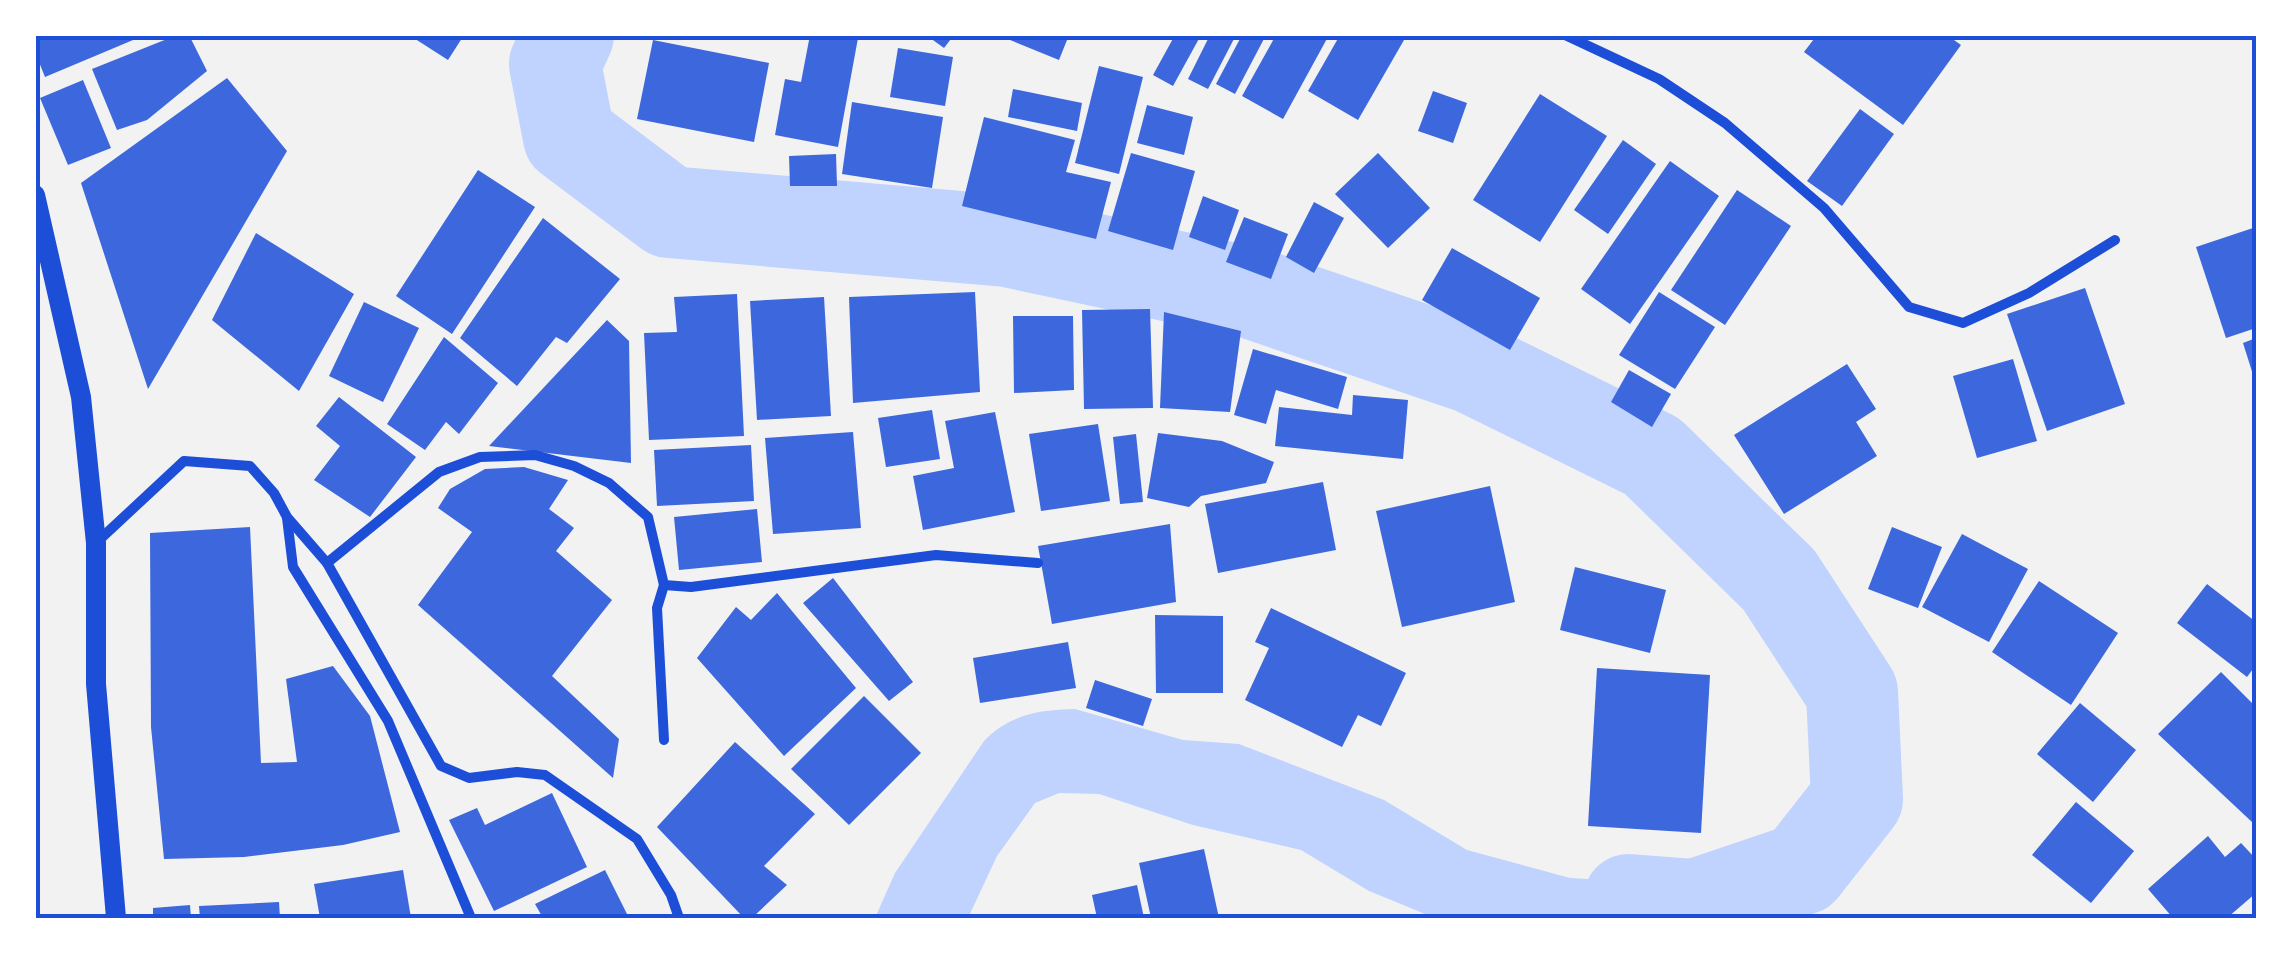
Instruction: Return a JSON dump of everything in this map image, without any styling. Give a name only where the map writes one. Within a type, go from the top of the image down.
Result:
[{"type":"main road","points":[[35,195],[81,397],[96,544],[96,684],[116,918]]},
{"type":"street","points":[[1565,35],[1660,80],[1725,122],[1824,208],[1909,308],[1963,323],[2028,293],[2114,240]]},
{"type":"street","points":[[328,563],[439,472],[480,457],[535,456],[574,466],[608,483],[648,516],[664,585],[656,608],[664,740]]},
{"type":"street","points":[[96,544],[184,461],[250,466],[274,493],[287,517],[328,563],[441,766],[469,778],[517,772],[545,775],[637,839],[671,895],[679,918]]},
{"type":"street","points":[[287,517],[293,568],[388,721],[471,918]]},
{"type":"street","points":[[664,585],[691,587],[936,555],[1038,563]]},
{"type":"water","points":[[1075,709],[1183,740],[1239,744],[1384,800],[1467,850],[1570,878],[1662,883],[1750,874],[1761,918],[1435,918],[1369,891],[1301,850],[1193,825],[1099,794],[1059,793],[1035,803],[997,856],[968,918],[875,918],[895,873],[984,741],[1026,715]]},
{"type":"building","points":[[35,35],[145,35],[45,77],[35,52]]},
{"type":"building","points":[[177,35],[189,35],[207,71],[147,120],[117,130],[92,69]]},
{"type":"building","points":[[409,35],[464,35],[448,60]]},
{"type":"building","points":[[810,35],[858,38],[838,147],[775,135],[785,79],[801,82]]},
{"type":"building","points":[[926,35],[954,35],[944,48]]},
{"type":"building","points":[[998,35],[1069,35],[1059,60]]},
{"type":"building","points":[[1175,35],[1201,35],[1173,86],[1153,75]]},
{"type":"building","points":[[1210,35],[1236,35],[1208,89],[1188,79]]},
{"type":"building","points":[[1242,35],[1266,35],[1235,94],[1216,84]]},
{"type":"building","points":[[1276,35],[1329,35],[1283,119],[1242,96]]},
{"type":"building","points":[[1340,35],[1394,35],[1404,40],[1358,120],[1308,91]]},
{"type":"building","points":[[1817,35],[1947,35],[1961,45],[1903,125],[1804,52]]},
{"type":"building","points":[[653,40],[769,63],[754,142],[637,119]]},
{"type":"building","points":[[898,48],[953,57],[945,106],[890,97]]},
{"type":"building","points":[[1099,66],[1143,77],[1119,174],[1075,163]]},
{"type":"building","points":[[227,78],[287,151],[148,389],[81,183]]},
{"type":"building","points":[[83,80],[111,148],[68,165],[40,98]]},
{"type":"building","points":[[1013,89],[1082,103],[1077,131],[1008,117]]},
{"type":"building","points":[[1433,91],[1467,103],[1453,143],[1418,131]]},
{"type":"building","points":[[1540,94],[1607,136],[1540,242],[1473,200]]},
{"type":"building","points":[[852,102],[943,117],[932,188],[842,174]]},
{"type":"building","points":[[1147,105],[1193,117],[1184,155],[1137,143]]},
{"type":"building","points":[[1860,109],[1894,134],[1842,206],[1807,181]]},
{"type":"building","points":[[984,117],[1075,140],[1066,172],[1111,182],[1096,239],[962,206]]},
{"type":"building","points":[[1623,140],[1656,164],[1608,234],[1574,210]]},
{"type":"building","points":[[1131,153],[1195,171],[1173,250],[1108,231]]},
{"type":"building","points":[[1378,153],[1430,208],[1388,248],[1335,194]]},
{"type":"building","points":[[836,154],[837,186],[790,186],[789,156]]},
{"type":"building","points":[[1670,161],[1719,196],[1630,324],[1581,289]]},
{"type":"building","points":[[478,170],[535,207],[452,334],[396,296]]},
{"type":"building","points":[[1737,190],[1791,226],[1725,325],[1671,290]]},
{"type":"building","points":[[1203,196],[1239,210],[1225,250],[1189,237]]},
{"type":"building","points":[[1314,202],[1344,218],[1314,273],[1286,257]]},
{"type":"building","points":[[1244,217],[1288,234],[1271,279],[1226,262]]},
{"type":"building","points":[[543,218],[620,279],[567,343],[556,337],[517,386],[460,338]]},
{"type":"building","points":[[2256,227],[2256,328],[2226,338],[2196,247]]},
{"type":"building","points":[[256,233],[354,294],[299,391],[212,320]]},
{"type":"building","points":[[1452,248],[1540,298],[1510,350],[1422,300]]},
{"type":"building","points":[[2085,288],[2125,404],[2047,431],[2007,314]]},
{"type":"building","points":[[975,292],[980,392],[853,403],[849,297]]},
{"type":"building","points":[[1659,292],[1715,327],[1675,389],[1619,355]]},
{"type":"building","points":[[737,294],[744,436],[649,440],[644,333],[677,332],[674,297]]},
{"type":"building","points":[[824,297],[831,416],[757,420],[750,301]]},
{"type":"building","points":[[364,302],[419,328],[383,402],[329,376]]},
{"type":"building","points":[[1150,309],[1153,408],[1084,409],[1082,310]]},
{"type":"building","points":[[1164,312],[1241,331],[1230,412],[1160,408]]},
{"type":"building","points":[[1013,316],[1073,316],[1074,390],[1014,393]]},
{"type":"building","points":[[607,320],[629,341],[631,463],[489,446]]},
{"type":"building","points":[[444,337],[498,383],[459,434],[446,422],[425,450],[387,424]]},
{"type":"building","points":[[2256,338],[2256,381],[2255,381],[2243,343]]},
{"type":"building","points":[[1253,349],[1347,377],[1338,409],[1276,390],[1266,424],[1234,415]]},
{"type":"building","points":[[2013,359],[2037,441],[1977,458],[1953,376]]},
{"type":"building","points":[[1847,364],[1876,409],[1856,422],[1877,456],[1784,514],[1734,435]]},
{"type":"building","points":[[1629,370],[1671,394],[1652,427],[1611,402]]},
{"type":"building","points":[[1353,395],[1408,400],[1403,459],[1275,446],[1279,407],[1352,415]]},
{"type":"building","points":[[339,397],[416,457],[370,517],[314,480],[340,446],[316,426]]},
{"type":"building","points":[[932,410],[940,459],[886,467],[878,418]]},
{"type":"building","points":[[995,412],[1015,512],[923,530],[913,476],[954,468],[945,421]]},
{"type":"building","points":[[1098,424],[1110,501],[1041,511],[1029,434]]},
{"type":"building","points":[[853,432],[861,528],[773,534],[765,438]]},
{"type":"building","points":[[1158,433],[1222,441],[1274,462],[1266,483],[1201,496],[1189,507],[1147,498]]},
{"type":"building","points":[[1136,434],[1143,502],[1120,504],[1113,437]]},
{"type":"building","points":[[751,445],[754,501],[657,506],[654,450]]},
{"type":"building","points":[[524,467],[568,480],[549,509],[574,528],[556,551],[612,600],[552,676],[619,739],[613,778],[418,605],[472,532],[438,508],[450,489],[485,469]]},
{"type":"building","points":[[1323,482],[1336,550],[1218,573],[1205,504]]},
{"type":"building","points":[[1490,486],[1515,602],[1402,627],[1376,511]]},
{"type":"building","points":[[757,509],[762,562],[679,570],[674,517]]},
{"type":"building","points":[[1170,524],[1176,602],[1052,624],[1038,546]]},
{"type":"building","points":[[250,527],[261,763],[297,762],[286,679],[333,666],[370,716],[400,832],[343,845],[244,857],[164,859],[151,727],[150,533]]},
{"type":"building","points":[[1892,527],[1942,547],[1918,608],[1868,589]]},
{"type":"building","points":[[1962,534],[2028,569],[1989,642],[1922,607]]},
{"type":"building","points":[[1575,567],[1666,590],[1650,653],[1560,630]]},
{"type":"building","points":[[833,578],[913,682],[889,701],[803,603]]},
{"type":"building","points":[[2039,581],[2118,633],[2071,705],[1992,652]]},
{"type":"building","points":[[2207,584],[2256,622],[2256,665],[2247,677],[2177,623]]},
{"type":"building","points":[[777,593],[856,688],[784,756],[697,658],[736,607],[751,620]]},
{"type":"building","points":[[1271,608],[1406,673],[1381,726],[1358,715],[1342,747],[1245,700],[1269,648],[1255,642]]},
{"type":"building","points":[[1155,615],[1223,616],[1223,693],[1156,693]]},
{"type":"building","points":[[1068,642],[1076,688],[980,703],[973,658]]},
{"type":"building","points":[[1597,668],[1710,675],[1701,833],[1588,826]]},
{"type":"building","points":[[2221,672],[2256,707],[2256,818],[2252,822],[2158,734]]},
{"type":"building","points":[[1095,680],[1152,699],[1143,726],[1086,708]]},
{"type":"building","points":[[864,696],[921,753],[849,825],[791,769]]},
{"type":"building","points":[[2080,703],[2136,750],[2093,802],[2037,754]]},
{"type":"building","points":[[735,742],[815,814],[764,866],[787,885],[752,918],[744,918],[657,827]]},
{"type":"building","points":[[552,793],[587,867],[494,911],[449,820],[477,808],[485,825]]},
{"type":"building","points":[[2076,802],[2134,851],[2091,903],[2032,855]]},
{"type":"building","points":[[2208,836],[2225,857],[2241,843],[2256,859],[2256,893],[2227,918],[2173,918],[2148,889]]},
{"type":"building","points":[[1204,849],[1219,918],[1151,918],[1139,863]]},
{"type":"building","points":[[403,870],[411,918],[320,918],[314,884]]},
{"type":"building","points":[[605,870],[629,918],[543,918],[535,904]]},
{"type":"building","points":[[1137,885],[1144,918],[1097,918],[1092,895]]},
{"type":"building","points":[[279,902],[280,918],[200,918],[199,906]]},
{"type":"building","points":[[190,905],[191,918],[153,918],[153,908]]},
{"type":"waterway","points":[[568,35],[555,64],[569,137],[669,212],[1007,241],[1252,293],[1473,368],[1652,456],[1779,580],[1852,692],[1857,799],[1802,869],[1695,905],[1629,900]]}]
